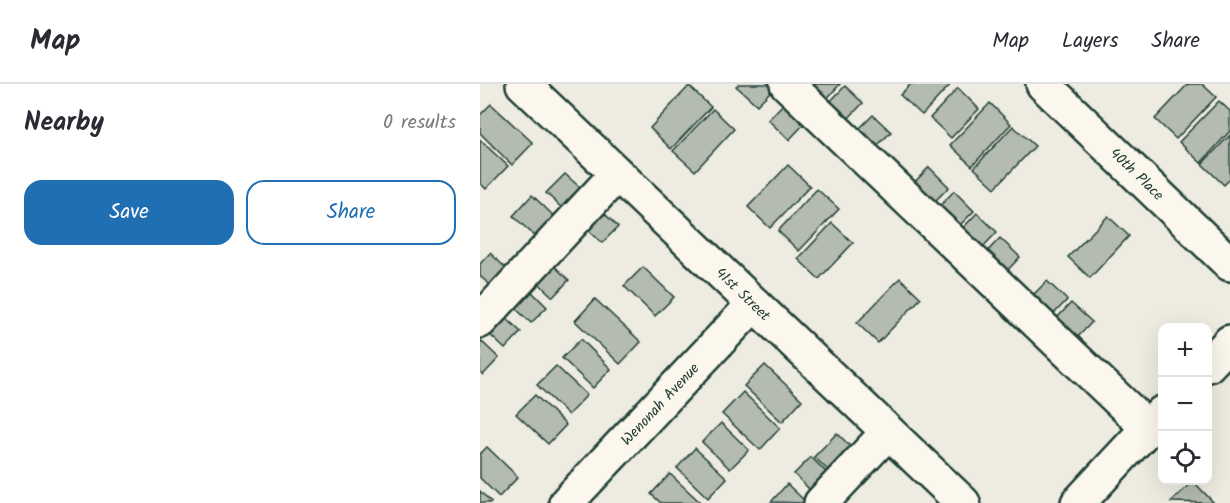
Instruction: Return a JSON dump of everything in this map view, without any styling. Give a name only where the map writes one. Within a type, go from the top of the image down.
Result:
[{"type":"street","name":"41st Street","points":[[523,84],[963,503]]},
{"type":"street","points":[[787,84],[1155,421],[1078,503]]},
{"type":"street","name":"40th Place","points":[[1043,84],[1230,264]]},
{"type":"street","points":[[480,321],[617,174]]},
{"type":"street","name":"Wenonah Avenue","points":[[566,503],[754,304]]},
{"type":"street","points":[[1212,361],[1230,342]]},
{"type":"street","points":[[821,503],[888,432]]},
{"type":"building","points":[[739,84],[770,84],[774,88],[757,105],[736,86]]},
{"type":"building","points":[[807,84],[840,84],[823,103]]},
{"type":"building","points":[[911,84],[950,85],[922,115],[900,95]]},
{"type":"building","points":[[1188,84],[1202,84],[1216,97],[1176,139],[1155,119]]},
{"type":"building","points":[[689,86],[711,107],[671,149],[650,128]]},
{"type":"building","points":[[845,86],[863,103],[844,123],[826,106]]},
{"type":"building","points":[[958,88],[979,109],[951,138],[930,118]]},
{"type":"building","points":[[1219,101],[1230,111],[1230,131],[1201,163],[1179,142]]},
{"type":"building","points":[[785,102],[806,122],[789,140],[768,120]]},
{"type":"building","points":[[990,103],[1011,124],[972,166],[950,145]]},
{"type":"building","points":[[491,104],[533,143],[512,165],[480,133],[480,115]]},
{"type":"building","points":[[713,109],[734,129],[695,171],[673,151]]},
{"type":"building","points":[[873,115],[891,132],[873,150],[855,133]]},
{"type":"building","points":[[1013,126],[1035,146],[995,188],[974,168]]},
{"type":"building","points":[[1230,135],[1230,179],[1224,185],[1202,164]]},
{"type":"building","points":[[480,140],[508,166],[486,189],[480,183]]},
{"type":"building","points":[[788,165],[810,186],[770,228],[748,207]]},
{"type":"building","points":[[929,167],[949,187],[932,204],[912,185]]},
{"type":"building","points":[[565,174],[584,191],[565,211],[546,193]]},
{"type":"building","points":[[817,189],[839,209],[799,251],[778,231]]},
{"type":"building","points":[[954,191],[974,211],[957,228],[937,209]]},
{"type":"building","points":[[532,195],[556,218],[537,238],[513,216]]},
{"type":"building","points":[[599,208],[618,227],[602,243],[583,225]]},
{"type":"building","points":[[977,213],[997,232],[980,250],[960,231]]},
{"type":"building","points":[[1108,216],[1129,236],[1090,278],[1068,257]]},
{"type":"building","points":[[832,223],[853,243],[819,279],[798,259]]},
{"type":"building","points":[[1000,238],[1020,257],[1003,275],[983,256]]},
{"type":"building","points":[[490,253],[509,271],[493,288],[480,276],[480,264]]},
{"type":"building","points":[[550,262],[569,280],[553,297],[534,279]]},
{"type":"building","points":[[643,267],[674,297],[655,316],[624,286]]},
{"type":"building","points":[[900,278],[921,298],[878,343],[857,323]]},
{"type":"building","points":[[1047,281],[1067,300],[1050,318],[1030,298]]},
{"type":"building","points":[[528,288],[547,307],[531,323],[512,305]]},
{"type":"building","points":[[595,299],[641,342],[620,364],[575,321]]},
{"type":"building","points":[[1071,303],[1092,322],[1075,340],[1054,321]]},
{"type":"building","points":[[502,314],[521,332],[505,349],[486,331]]},
{"type":"building","points":[[581,339],[611,369],[593,388],[562,358]]},
{"type":"building","points":[[480,340],[499,358],[483,375],[480,372]]},
{"type":"building","points":[[765,365],[802,400],[782,422],[744,386]]},
{"type":"building","points":[[556,366],[587,395],[568,415],[537,385]]},
{"type":"building","points":[[743,392],[780,428],[760,450],[722,414]]},
{"type":"building","points":[[535,395],[566,425],[548,444],[516,414]]},
{"type":"building","points":[[721,423],[749,450],[730,469],[702,442]]},
{"type":"building","points":[[837,433],[856,452],[834,476],[814,457]]},
{"type":"building","points":[[487,447],[518,477],[499,497],[480,478],[480,454]]},
{"type":"building","points":[[695,448],[727,478],[708,498],[677,468]]},
{"type":"building","points":[[811,457],[829,475],[812,492],[794,474]]},
{"type":"building","points":[[670,474],[701,503],[661,503],[651,494]]},
{"type":"building","points":[[787,484],[806,502],[805,503],[771,502]]},
{"type":"building","points":[[1189,485],[1197,485],[1214,503],[1171,502]]},
{"type":"building","points":[[480,491],[491,502],[491,503],[480,503]]}]
